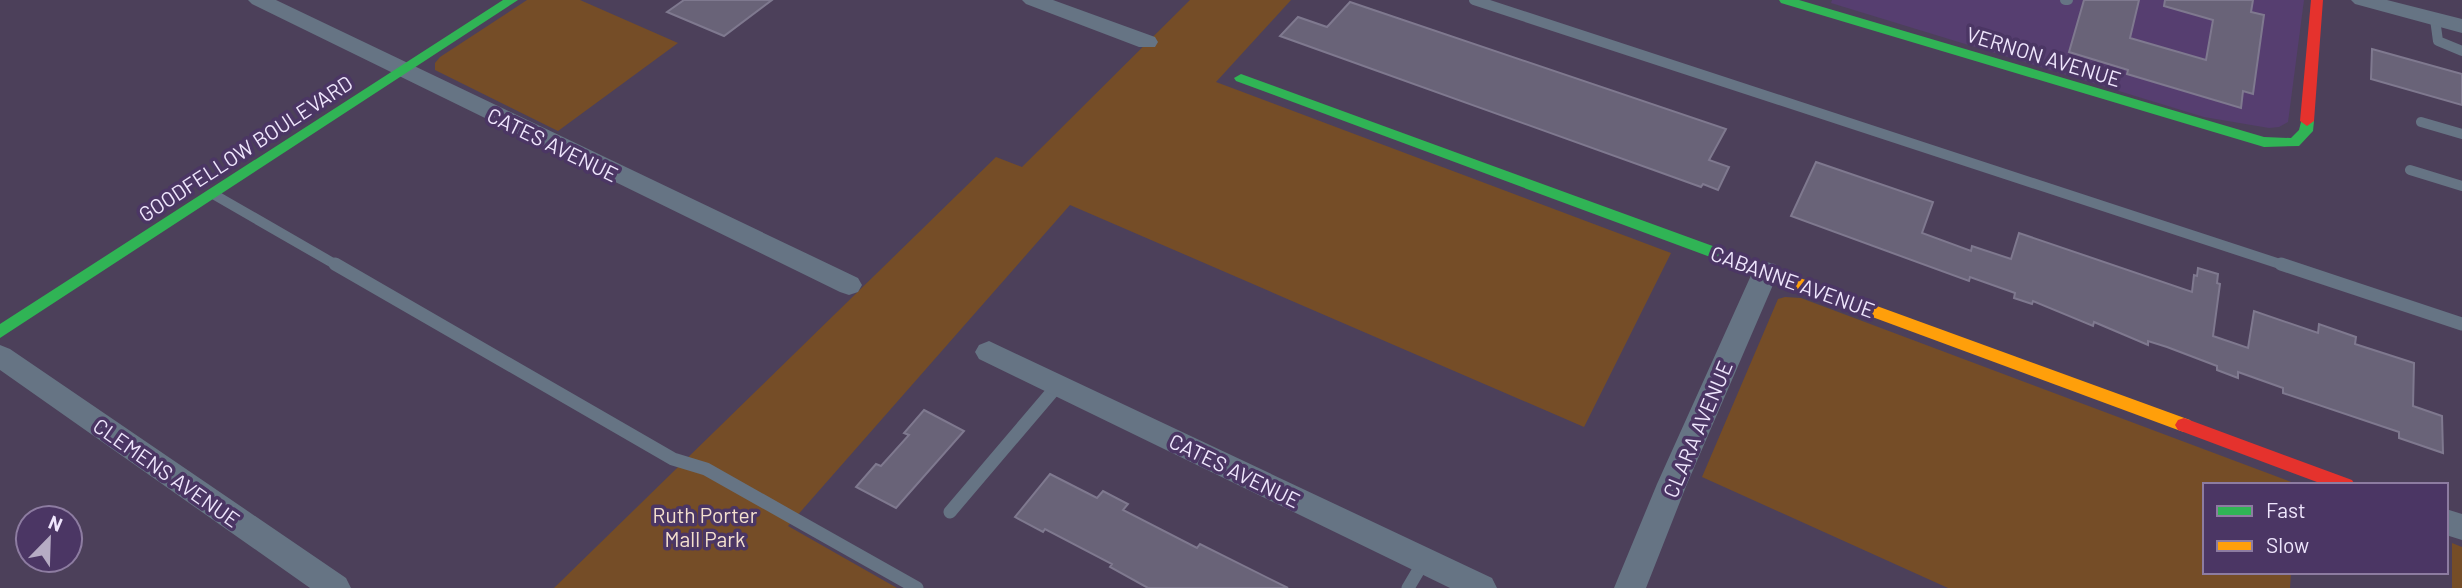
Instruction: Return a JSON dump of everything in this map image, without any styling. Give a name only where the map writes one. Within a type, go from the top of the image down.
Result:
[{"type":"street","name":"CATES AVENUE","points":[[259,0],[849,285]]},
{"type":"street","name":"GOODFELLOW BOULEVARD","points":[[0,332],[512,0]]},
{"type":"street","points":[[1033,0],[1147,42]]},
{"type":"street","name":"VERNON AVENUE","points":[[1785,0],[2228,133],[2264,142],[2294,143],[2306,131],[2317,0]]},
{"type":"street","points":[[2362,0],[2462,26]]},
{"type":"street","name":"CABANNE AVENUE","points":[[1241,78],[2341,483]]},
{"type":"street","name":"CLARA AVENUE","points":[[1630,588],[1672,484],[1766,271]]},
{"type":"street","name":"CATES AVENUE","points":[[989,352],[1481,588]]},
{"type":"street","name":"CLEMENS AVENUE","points":[[0,356],[335,588]]},
{"type":"lane","points":[[1474,0],[2462,324]]},
{"type":"lane","points":[[2435,19],[2438,41],[2462,51]]},
{"type":"lane","points":[[2421,122],[2462,134]]},
{"type":"lane","points":[[2410,170],[2462,186]]},
{"type":"lane","points":[[212,194],[673,458],[706,469],[917,588]]},
{"type":"lane","points":[[950,512],[1058,385]]},
{"type":"lane","points":[[1408,588],[1424,561]]},
{"type":"shaded area","points":[[1832,0],[2304,0],[2288,122],[2269,128],[2204,117],[1831,3]]},
{"type":"green space","points":[[527,0],[580,0],[678,43],[558,131],[435,70],[435,63],[440,57]]},
{"type":"green space","name":"Ruth Porter Mall Park","points":[[1190,0],[1291,0],[1216,82],[1671,253],[1584,427],[1070,205],[788,526],[897,588],[554,588],[996,157],[1022,167]]},
{"type":"green space","points":[[1801,298],[2294,483],[2203,483],[2203,574],[2291,574],[2290,588],[1948,588],[1702,477],[1778,299]]},
{"type":"green space","points":[[2452,543],[2462,547],[2462,588],[2452,588]]},
{"type":"building","points":[[684,0],[772,0],[724,36],[667,12]]},
{"type":"building","points":[[2084,0],[2139,0],[2130,38],[2206,60],[2213,20],[2164,6],[2165,0],[2253,0],[2251,12],[2264,15],[2253,94],[2243,91],[2241,108],[2127,74],[2128,70],[2069,52]]},
{"type":"building","points":[[1350,2],[1726,129],[1709,160],[1729,167],[1718,190],[1703,184],[1701,187],[1280,36],[1298,17],[1327,27]]},
{"type":"building","points":[[2372,49],[2462,74],[2462,105],[2371,79]]},
{"type":"building","points":[[1816,162],[1933,202],[1922,233],[1971,251],[1972,246],[2011,259],[2019,233],[2192,292],[2194,275],[2197,276],[2198,268],[2218,274],[2217,283],[2220,284],[2213,336],[2248,348],[2254,311],[2318,333],[2319,324],[2356,337],[2355,344],[2414,363],[2413,406],[2442,416],[2443,453],[2399,438],[2399,432],[2283,393],[2283,388],[2238,372],[2238,378],[2217,370],[2217,366],[2167,347],[2148,341],[2148,345],[2094,322],[2093,326],[2033,301],[2032,304],[2014,298],[2015,293],[1970,277],[1969,281],[1791,216]]},
{"type":"building","points":[[924,410],[964,431],[896,508],[856,487],[876,464],[881,466],[909,435],[904,433]]},
{"type":"building","points":[[1050,474],[1097,498],[1103,491],[1128,504],[1123,510],[1197,548],[1200,544],[1288,588],[1148,588],[1110,567],[1112,564],[1045,529],[1043,532],[1015,517]]},
{"type":"traffic: fast","points":[[0,332],[512,0]]},
{"type":"traffic: fast","points":[[1785,0],[2264,142],[2294,143],[2306,131],[2307,121]]},
{"type":"traffic: fast","points":[[1241,78],[1789,280]]},
{"type":"traffic: slow","points":[[1789,280],[2184,425]]},
{"type":"traffic: jam","points":[[2307,121],[2317,0]]},
{"type":"traffic: jam","points":[[2184,425],[2341,483]]}]
